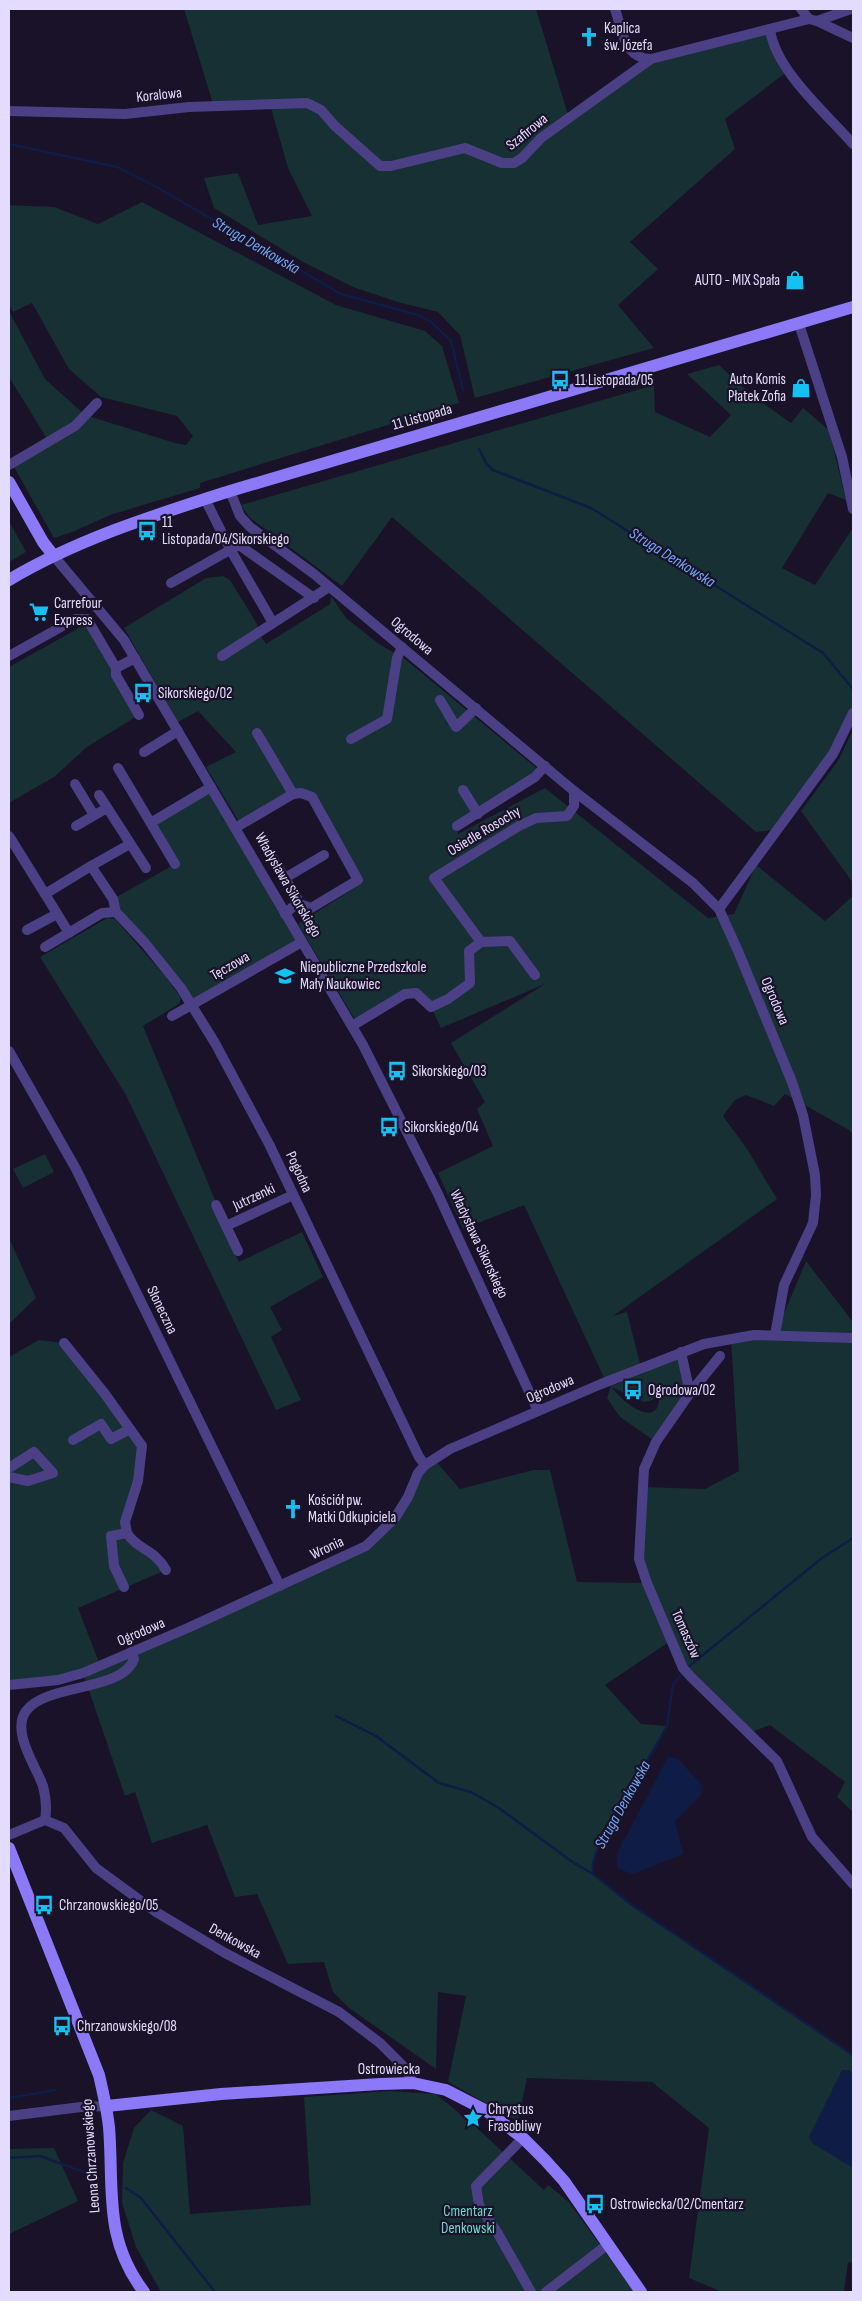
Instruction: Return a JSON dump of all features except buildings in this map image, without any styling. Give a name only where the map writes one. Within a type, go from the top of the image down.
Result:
[{"type":"street","points":[[615,9],[629,51],[642,59],[651,59],[770,28],[814,20],[851,9]]},
{"type":"street","points":[[801,9],[814,20],[853,38]]},
{"type":"street","points":[[770,28],[777,52],[788,71],[853,144]]},
{"type":"street","name":"Szafirowa","points":[[312,104],[321,110],[335,126],[380,166],[391,166],[465,148],[502,163],[514,163],[522,158],[541,138],[651,59]]},
{"type":"street","name":"Koralowa","points":[[9,111],[125,114],[189,107],[312,104]]},
{"type":"street","name":"11 Listopada","points":[[9,580],[53,556],[141,520],[205,499],[853,307]]},
{"type":"street","points":[[799,324],[842,457],[853,509]]},
{"type":"street","points":[[9,465],[75,426],[96,403]]},
{"type":"street","name":"Władysława Sikorskiego","points":[[9,482],[53,556],[101,611],[135,658],[352,1026],[437,1192],[538,1410]]},
{"type":"street","name":"Ogrodowa","points":[[230,491],[240,516],[250,527],[329,587],[574,791]]},
{"type":"street","points":[[205,499],[230,548],[273,623]]},
{"type":"street","points":[[171,584],[230,548],[241,546],[314,598]]},
{"type":"street","points":[[222,656],[329,587]]},
{"type":"street","points":[[9,656],[75,619],[87,620],[116,668],[116,675],[140,714]]},
{"type":"street","points":[[351,739],[386,719],[397,658],[402,647]]},
{"type":"street","points":[[116,668],[135,658]]},
{"type":"street","points":[[440,700],[456,727],[476,708]]},
{"type":"street","points":[[574,791],[693,883],[719,910],[833,754],[853,713]]},
{"type":"street","points":[[144,752],[178,731]]},
{"type":"street","points":[[257,732],[293,794]]},
{"type":"street","points":[[457,826],[535,777],[545,766]]},
{"type":"street","points":[[118,768],[152,822],[175,864]]},
{"type":"street","points":[[75,784],[94,815]]},
{"type":"street","points":[[152,822],[211,787]]},
{"type":"street","points":[[463,790],[478,814]]},
{"type":"street","name":"Osiedle Rosochy","points":[[481,942],[434,878],[519,826],[536,818],[567,816],[574,806],[574,791]]},
{"type":"street","points":[[235,828],[293,794],[301,793],[312,797],[358,880],[311,908],[297,903]]},
{"type":"street","points":[[99,795],[146,868]]},
{"type":"street","points":[[76,826],[107,808]]},
{"type":"street","points":[[9,836],[69,933]]},
{"type":"street","points":[[45,894],[130,844]]},
{"type":"street","points":[[285,878],[324,855]]},
{"type":"street","points":[[272,858],[295,892],[297,903]]},
{"type":"street","name":"Pogodna","points":[[91,866],[113,899],[116,912],[150,950],[193,1005],[254,1115],[419,1457],[429,1461]]},
{"type":"street","points":[[285,914],[297,903]]},
{"type":"street","name":"Ogrodowa","points":[[719,910],[736,945],[792,1082],[803,1115],[815,1176],[816,1195],[813,1223],[784,1286],[775,1335]]},
{"type":"street","points":[[45,947],[102,913],[116,912]]},
{"type":"street","points":[[27,930],[57,914]]},
{"type":"street","name":"Tęczowa","points":[[172,1016],[302,942]]},
{"type":"street","points":[[352,1026],[404,994],[416,993],[432,1007],[448,999],[470,983],[469,951],[481,942],[510,942],[534,975]]},
{"type":"street","name":"Słoneczna","points":[[9,1051],[76,1170],[280,1586]]},
{"type":"street","name":"Jutrzenki","points":[[226,1226],[293,1195]]},
{"type":"street","name":"Jutrzenki","points":[[216,1205],[238,1250]]},
{"type":"street","name":"Ogrodowa","points":[[429,1461],[538,1410],[681,1352],[730,1338],[775,1335],[853,1338]]},
{"type":"street","points":[[64,1343],[139,1440],[142,1453],[138,1481],[125,1522],[128,1533],[138,1544],[160,1559],[166,1570]]},
{"type":"street","points":[[681,1352],[690,1393]]},
{"type":"street","name":"Tomaszów","points":[[720,1356],[690,1393],[656,1442],[644,1469],[639,1559],[647,1583],[683,1668],[690,1678],[777,1761],[812,1837],[853,1884]]},
{"type":"street","points":[[73,1440],[101,1424],[111,1439],[130,1429]]},
{"type":"street","points":[[9,1468],[34,1452],[53,1473],[28,1481],[9,1477]]},
{"type":"street","name":"Wronia","points":[[280,1586],[372,1542],[395,1518],[408,1497],[418,1473],[429,1461]]},
{"type":"street","points":[[124,1587],[114,1566],[111,1536],[128,1533]]},
{"type":"street","name":"Ogrodowa","points":[[9,1685],[58,1680],[131,1652],[280,1586]]},
{"type":"street","points":[[9,1835],[45,1820],[47,1807],[43,1787],[23,1738],[22,1720],[26,1711],[45,1696],[92,1685],[127,1669],[134,1659],[131,1652]]},
{"type":"street","name":"Denkowska","points":[[45,1820],[64,1828],[96,1868],[156,1912],[225,1953],[339,2012],[380,2043],[406,2069],[413,2083]]},
{"type":"street","name":"Leona Chrzanowskiego","points":[[9,1848],[76,2021],[92,2055],[106,2106],[113,2224],[123,2256],[144,2292]]},
{"type":"street","name":"Ostrowiecka","points":[[106,2106],[236,2093],[380,2084],[413,2083],[446,2090],[485,2110],[523,2138],[564,2181],[641,2292]]},
{"type":"street","points":[[9,2116],[81,2107],[106,2106]]},
{"type":"street","points":[[523,2138],[476,2186],[479,2205],[497,2232],[531,2292]]},
{"type":"street","points":[[546,2292],[607,2245]]},
{"type":"green space","points":[[184,9],[536,9],[569,118],[651,59],[770,29],[788,71],[725,119],[735,149],[630,242],[658,269],[618,305],[654,348],[475,398],[460,335],[438,312],[401,303],[353,287],[303,262],[214,208],[204,178],[238,173],[258,225],[312,216],[288,168],[271,108],[214,107]]},
{"type":"green space","points":[[142,202],[336,305],[425,331],[442,346],[459,403],[200,483],[200,488],[110,515],[75,531],[54,538],[14,467],[51,445],[9,377],[9,311],[45,379],[85,415],[175,443],[186,445],[193,436],[177,416],[101,397],[69,369],[32,303],[13,312],[9,305],[9,205],[54,207],[98,224]]},
{"type":"green space","points":[[719,365],[749,393],[791,423],[803,408],[829,430],[846,500],[828,493],[782,568],[815,585],[853,528],[853,713],[833,754],[778,829],[756,832],[392,517],[342,586],[249,517],[241,505],[654,385],[655,412],[710,437],[731,415],[687,374]]},
{"type":"green space","points":[[9,521],[26,552],[9,562]]},
{"type":"green space","points":[[223,576],[230,580],[257,624],[258,632],[266,644],[330,604],[331,596],[346,618],[379,644],[405,659],[540,771],[457,826],[458,834],[545,788],[708,918],[734,914],[756,865],[825,921],[853,896],[853,1135],[849,1130],[785,1094],[774,1106],[746,1095],[735,1100],[723,1116],[747,1149],[777,1199],[613,1316],[627,1312],[641,1368],[606,1382],[524,1205],[463,1229],[438,1173],[493,1146],[477,1109],[485,1102],[451,1043],[545,984],[441,1028],[431,1007],[416,993],[357,1023],[298,924],[364,882],[352,886],[355,884],[312,797],[301,793],[241,825],[206,767],[236,752],[198,711],[178,722],[124,628],[206,578]]},
{"type":"green space","points":[[87,619],[139,715],[87,747],[54,777],[9,803],[9,667],[77,629]]},
{"type":"green space","points":[[853,730],[853,883],[801,811],[838,761]]},
{"type":"green space","points":[[211,787],[302,942],[193,1005],[113,899],[175,864],[152,822]]},
{"type":"green space","points":[[107,918],[115,919],[165,976],[181,998],[179,1004],[143,1026],[215,1200],[210,1204],[239,1262],[302,1232],[323,1277],[270,1307],[282,1330],[271,1337],[301,1400],[276,1410],[126,1095],[40,957]]},
{"type":"green space","points":[[45,1154],[54,1172],[23,1188],[13,1169]]},
{"type":"green space","points":[[9,1238],[36,1298],[9,1324]]},
{"type":"green space","points":[[806,1261],[853,1322],[853,1812],[837,1797],[845,1782],[770,1725],[749,1733],[691,1677],[672,1640],[605,1685],[641,1724],[667,1726],[596,1853],[593,1863],[593,1874],[632,1905],[853,2055],[853,2263],[848,2262],[844,2292],[722,2292],[689,2278],[709,2128],[652,2082],[527,2078],[518,2121],[448,2082],[466,1996],[438,1992],[436,2069],[349,2008],[333,1992],[324,1962],[288,1964],[257,1894],[235,1897],[207,1825],[152,1843],[135,1792],[125,1796],[83,1673],[9,1685],[9,1357],[39,1340],[64,1343],[139,1440],[128,1533],[166,1570],[78,1608],[100,1665],[372,1542],[433,1458],[460,1489],[533,1470],[550,1470],[577,1582],[646,1583],[639,1559],[642,1487],[705,1489],[739,1471],[731,1338],[775,1335]]},
{"type":"green space","points":[[681,1352],[690,1393],[656,1442],[620,1417],[607,1398],[611,1386],[647,1372],[641,1368]],"holes":[[[612,1387],[641,1401],[653,1400],[659,1395],[658,1406],[654,1411],[647,1413],[631,1406]]]},
{"type":"green space","name":"Cmentarz Denkowski","points":[[390,2091],[436,2094],[476,2127],[544,2190],[548,2185],[569,2202],[634,2292],[161,2292],[136,2247],[122,2203],[123,2163],[134,2128],[151,2110],[183,2126],[190,2214],[311,2205],[304,2097]]},
{"type":"green space","points":[[54,2148],[78,2201],[9,2234],[9,2149]]},
{"type":"water","points":[[668,1757],[677,1758],[703,1786],[700,1796],[675,1821],[683,1854],[633,1874],[618,1869],[616,1855]]},
{"type":"water","points":[[842,2070],[848,2070],[853,2073],[853,2168],[812,2143],[809,2137]]},
{"type":"waterway","name":"Struga Denkowska","points":[[9,144],[117,167],[153,185],[341,294],[418,315],[430,321],[451,341],[463,390]]},
{"type":"waterway","name":"Struga Denkowska","points":[[479,449],[486,463],[493,470],[591,508],[823,653],[853,689]]},
{"type":"waterway","name":"Struga Denkowska","points":[[687,1668],[822,1558],[853,1538]]},
{"type":"waterway","name":"Struga Denkowska","points":[[683,1672],[673,1685],[667,1726],[596,1853],[593,1863],[593,1874],[632,1905],[853,2055]]},
{"type":"waterway","points":[[336,1716],[376,1736],[439,1783],[471,1792],[499,1808],[571,1861],[593,1874]]},
{"type":"waterway","points":[[9,2098],[56,2090]]},
{"type":"waterway","points":[[9,2158],[40,2156],[89,2174]]},
{"type":"waterway","points":[[126,2188],[141,2198],[215,2292]]},
{"type":"place","name":"Kaplica św. Józefa","points":[[589,37]]},
{"type":"place","name":"AUTO - MIX Spała","points":[[795,280]]},
{"type":"place","name":"11 Listopada/05","points":[[560,380]]},
{"type":"place","name":"Auto Komis Płatek Zofia","points":[[801,388]]},
{"type":"place","name":"11 Listopada/04/Sikorskiego","points":[[147,531]]},
{"type":"place","name":"Carrefour Express","points":[[39,612]]},
{"type":"place","name":"Sikorskiego/02","points":[[143,693]]},
{"type":"place","name":"Niepubliczne Przedszkole Mały Naukowiec","points":[[285,976]]},
{"type":"place","name":"Sikorskiego/03","points":[[397,1071]]},
{"type":"place","name":"Sikorskiego/04","points":[[389,1127]]},
{"type":"place","name":"Ogrodowa/02","points":[[633,1390]]},
{"type":"place","name":"Kościół pw. Matki Odkupiciela","points":[[293,1509]]},
{"type":"place","name":"Chrzanowskiego/05","points":[[44,1905]]},
{"type":"place","name":"Chrzanowskiego/08","points":[[62,2026]]},
{"type":"place","name":"Chrystus Frasobliwy","points":[[473,2118]]},
{"type":"place","name":"Ostrowiecka/02/Cmentarz","points":[[595,2204]]}]
